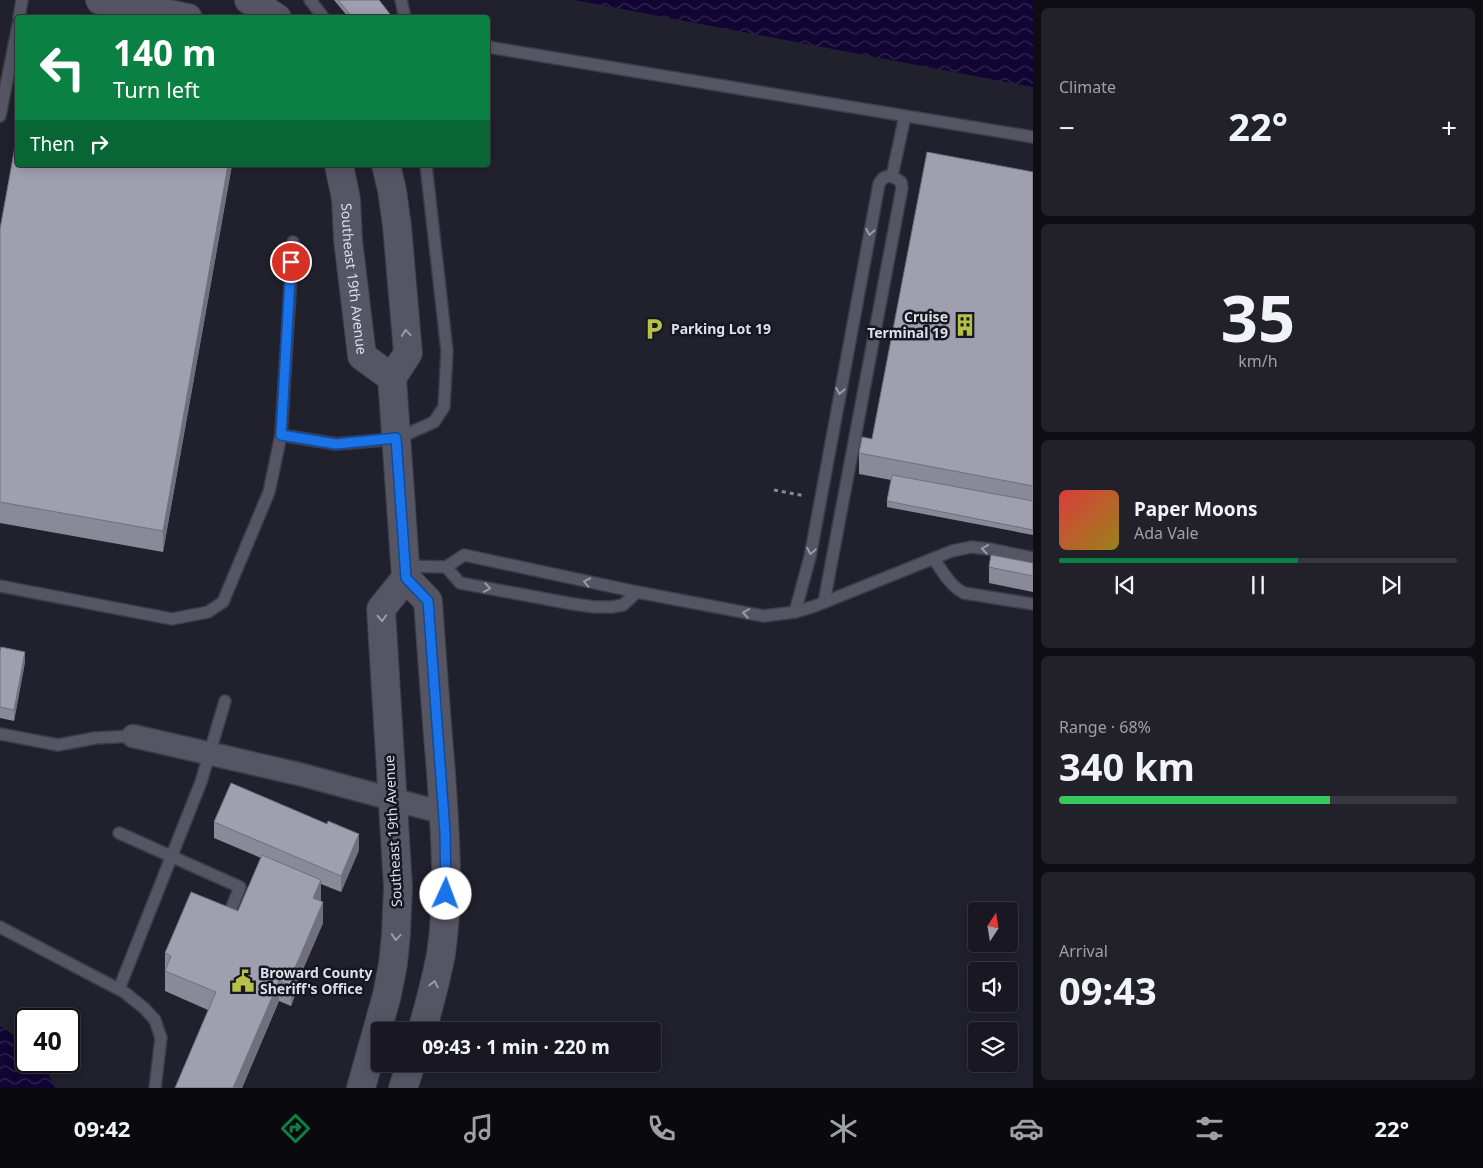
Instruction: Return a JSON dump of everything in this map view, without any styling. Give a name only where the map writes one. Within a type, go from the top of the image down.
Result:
[{"type":"street","points":[[100,0],[173,15]]},
{"type":"street","points":[[251,1],[272,15]]},
{"type":"street","name":"Southeast 19th Avenue","points":[[339,167],[346,199],[348,240],[362,356],[392,378]]},
{"type":"street","points":[[386,167],[397,226],[408,353],[392,378],[406,572],[428,601],[447,875],[441,954],[424,1022]]},
{"type":"street","name":"Southeast 19th Avenue","points":[[361,1088],[386,995],[394,957],[398,887],[382,609],[406,572]]},
{"type":"street","points":[[133,736],[299,774],[444,812]]},
{"type":"street","points":[[403,1088],[408,1072]]},
{"type":"lane","points":[[20,15],[22,0]]},
{"type":"lane","points":[[310,0],[322,15]]},
{"type":"lane","points":[[402,0],[404,15]]},
{"type":"lane","points":[[490,47],[1033,137]]},
{"type":"lane","points":[[0,116],[13,72],[15,53]]},
{"type":"lane","points":[[892,176],[904,116]]},
{"type":"lane","points":[[281,435],[336,444],[396,438],[434,422],[444,408],[447,351],[426,167]]},
{"type":"lane","points":[[795,612],[810,557],[879,184],[886,176],[892,176],[901,182],[902,188],[824,602]]},
{"type":"lane","points":[[0,586],[172,619],[208,612],[223,602],[269,492],[281,435],[292,242]]},
{"type":"lane","points":[[406,572],[446,567],[464,556],[764,616],[795,612],[824,602],[952,551],[972,547],[1033,558]]},
{"type":"lane","points":[[934,558],[950,583],[957,590],[964,593],[1033,604]]},
{"type":"lane","points":[[446,567],[460,583],[595,607],[623,604],[637,592]]},
{"type":"lane","points":[[118,990],[201,782],[225,702]]},
{"type":"lane","points":[[0,734],[58,745],[95,738],[133,736]]},
{"type":"lane","points":[[119,833],[240,887],[226,922]]},
{"type":"lane","points":[[0,928],[118,990],[144,1008],[155,1020],[161,1038],[156,1088]]},
{"type":"path","points":[[774,490],[807,497]]},
{"type":"water","points":[[575,0],[1033,0],[1033,87]]},
{"type":"water","points":[[0,1026],[15,1035],[15,1073],[48,1073],[55,1088],[0,1088]]},
{"type":"building","points":[[338,0],[379,0],[391,15],[350,15]]},
{"type":"building","points":[[15,146],[15,167],[228,167],[163,531],[0,502],[0,229]]},
{"type":"building","name":"Cruise Terminal 19","points":[[927,152],[1033,172],[1033,486],[859,453],[862,437],[872,439]]},
{"type":"building","points":[[892,475],[1033,501],[1033,530],[887,501]]},
{"type":"building","points":[[991,555],[1033,563],[1033,576],[989,567]]},
{"type":"building","points":[[1,647],[25,652],[14,710],[0,707]]},
{"type":"building","points":[[231,783],[327,824],[328,821],[359,834],[341,876],[214,822]]},
{"type":"building","points":[[262,855],[321,880],[313,898],[323,902],[295,968],[297,969],[291,985],[279,981],[233,1088],[175,1088],[216,992],[165,971],[171,956],[165,953],[191,892],[238,911]]},
{"type":"place","name":"Cruise Terminal 19","points":[[965,325]]},
{"type":"place","name":"Parking Lot 19","points":[[654,329]]},
{"type":"place","name":"Broward County Sheriff's Office","points":[[243,981]]},
{"type":"route","points":[[291,262],[281,435],[336,444],[396,438],[406,578],[428,601],[445,832],[446,894]]}]
